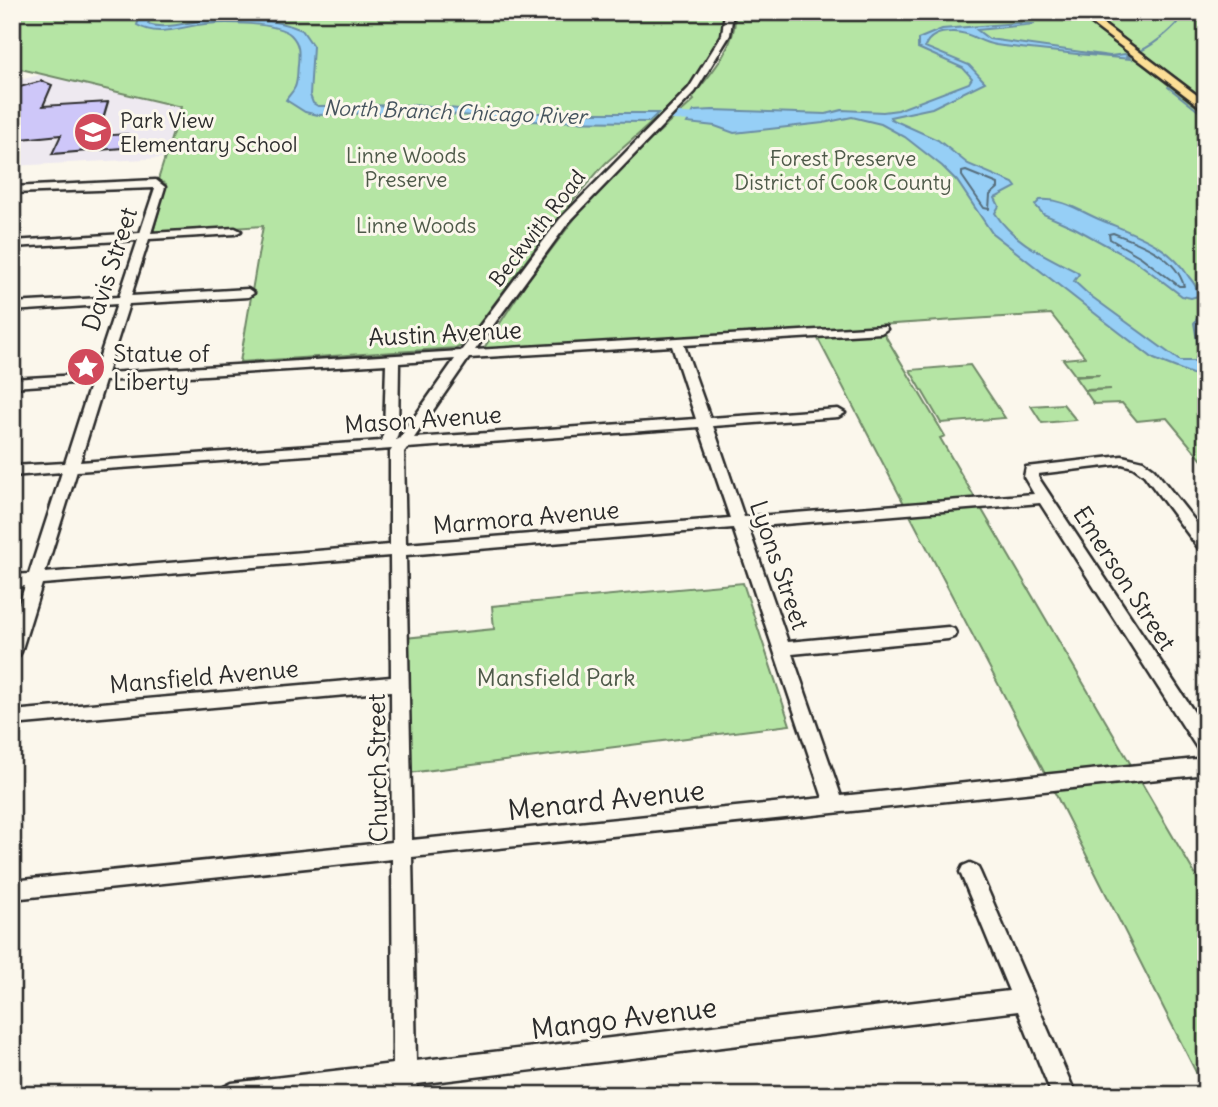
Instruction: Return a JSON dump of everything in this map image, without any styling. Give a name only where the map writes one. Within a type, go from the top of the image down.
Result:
[{"type":"main road","points":[[1081,12],[1206,107]]},
{"type":"street","name":"Beckwith Road","points":[[404,443],[564,221],[692,90],[719,49],[729,26],[729,12]]},
{"type":"street","name":"Davis Street","points":[[12,190],[156,183],[160,187],[12,652]]},
{"type":"street","points":[[12,244],[235,232]]},
{"type":"street","points":[[12,307],[248,293]]},
{"type":"street","name":"Austin Avenue","points":[[12,383],[881,329]]},
{"type":"street","name":"Lyons Street","points":[[677,342],[835,805]]},
{"type":"street","points":[[387,444],[391,433],[393,358]]},
{"type":"street","name":"Mason Avenue","points":[[12,471],[838,413]]},
{"type":"street","name":"Church Street","points":[[404,443],[397,452],[405,1084]]},
{"type":"street","name":"Emerson Street","points":[[1206,546],[1149,472],[1138,464],[1122,460],[1031,470],[1031,477],[1044,498],[1206,746]]},
{"type":"street","name":"Marmora Avenue","points":[[12,581],[1044,498]]},
{"type":"street","points":[[781,649],[948,633]]},
{"type":"street","name":"Mansfield Avenue","points":[[12,718],[400,683]]},
{"type":"street","name":"Menard Avenue","points":[[12,890],[1206,766]]},
{"type":"street","points":[[970,872],[1064,1095]]},
{"type":"street","name":"Mango Avenue","points":[[232,1095],[405,1084],[1023,1000]]},
{"type":"shaded area","name":"Park View Elementary School","points":[[43,74],[181,106],[165,158],[12,166],[12,82]]},
{"type":"green space","name":"Linne Woods","points":[[12,12],[724,12],[722,32],[713,53],[699,74],[682,94],[606,163],[587,184],[554,223],[462,346],[240,362],[263,226],[153,233],[166,184],[158,180],[181,107],[12,67]]},
{"type":"green space","name":"Forest Preserve District of Cook County","points":[[735,12],[1075,12],[1206,114],[1206,465],[1167,418],[1137,421],[1122,403],[1094,404],[1085,391],[1111,389],[1084,390],[1075,377],[1100,375],[1075,375],[1063,359],[1085,357],[1051,314],[879,325],[880,327],[487,350],[484,348],[526,283],[597,189],[694,100],[692,97],[728,47],[735,24]]},
{"type":"green space","points":[[1089,12],[1206,12],[1206,100]]},
{"type":"green space","points":[[883,332],[945,436],[940,438],[1206,893],[1206,1092],[1055,793],[816,335]]},
{"type":"green space","points":[[970,365],[1005,418],[941,423],[910,370]]},
{"type":"green space","points":[[1063,404],[1076,420],[1042,423],[1031,406]]},
{"type":"green space","name":"Mansfield Park","points":[[743,583],[790,725],[408,773],[405,638],[494,629],[492,606]]},
{"type":"water","points":[[157,12],[174,12],[150,19],[148,24],[170,26],[208,19],[243,18],[281,23],[302,30],[313,46],[310,95],[313,103],[318,106],[420,105],[497,113],[658,113],[649,122],[522,121],[398,112],[385,116],[377,113],[318,115],[305,112],[286,100],[296,84],[299,53],[291,35],[263,25],[237,23],[205,24],[162,31],[137,25],[139,19]]},
{"type":"water","points":[[1035,24],[977,30],[989,39],[1110,56],[1125,54],[1131,59],[996,45],[963,33],[935,35],[925,47],[969,65],[985,82],[932,108],[890,117],[891,119],[938,140],[968,164],[1013,183],[1016,187],[995,198],[999,206],[995,213],[1012,233],[1032,248],[1077,272],[1079,274],[1074,281],[1088,294],[1180,361],[1195,361],[1199,352],[1194,323],[1206,306],[1206,375],[1192,374],[1154,359],[1102,319],[992,233],[957,181],[942,166],[905,137],[881,124],[852,117],[734,133],[715,126],[687,123],[694,111],[826,114],[842,110],[898,110],[969,83],[972,78],[963,68],[918,48],[918,39],[942,29]]},
{"type":"water","points":[[1040,200],[1064,203],[1161,248],[1181,266],[1195,285],[1198,296],[1182,296],[1137,262],[1043,214],[1035,205]]},
{"type":"building","name":"Park View Elementary School","points":[[42,81],[52,85],[43,106],[108,102],[98,136],[127,134],[122,148],[52,154],[61,135],[12,140],[12,89]]},
{"type":"waterway","points":[[244,20],[259,15],[296,12]]},
{"type":"waterway","points":[[1126,57],[1166,34],[1177,23],[1176,12]]},
{"type":"waterway","points":[[1168,87],[1206,117]]},
{"type":"waterway","name":"North Branch Chicago River","points":[[675,117],[719,118]]},
{"type":"place","name":"Park View Elementary School","points":[[93,132]]},
{"type":"place","name":"Statue of Liberty","points":[[86,367]]},
{"type":"park label","name":"Linne Woods Preserve","points":[[406,167]]}]
